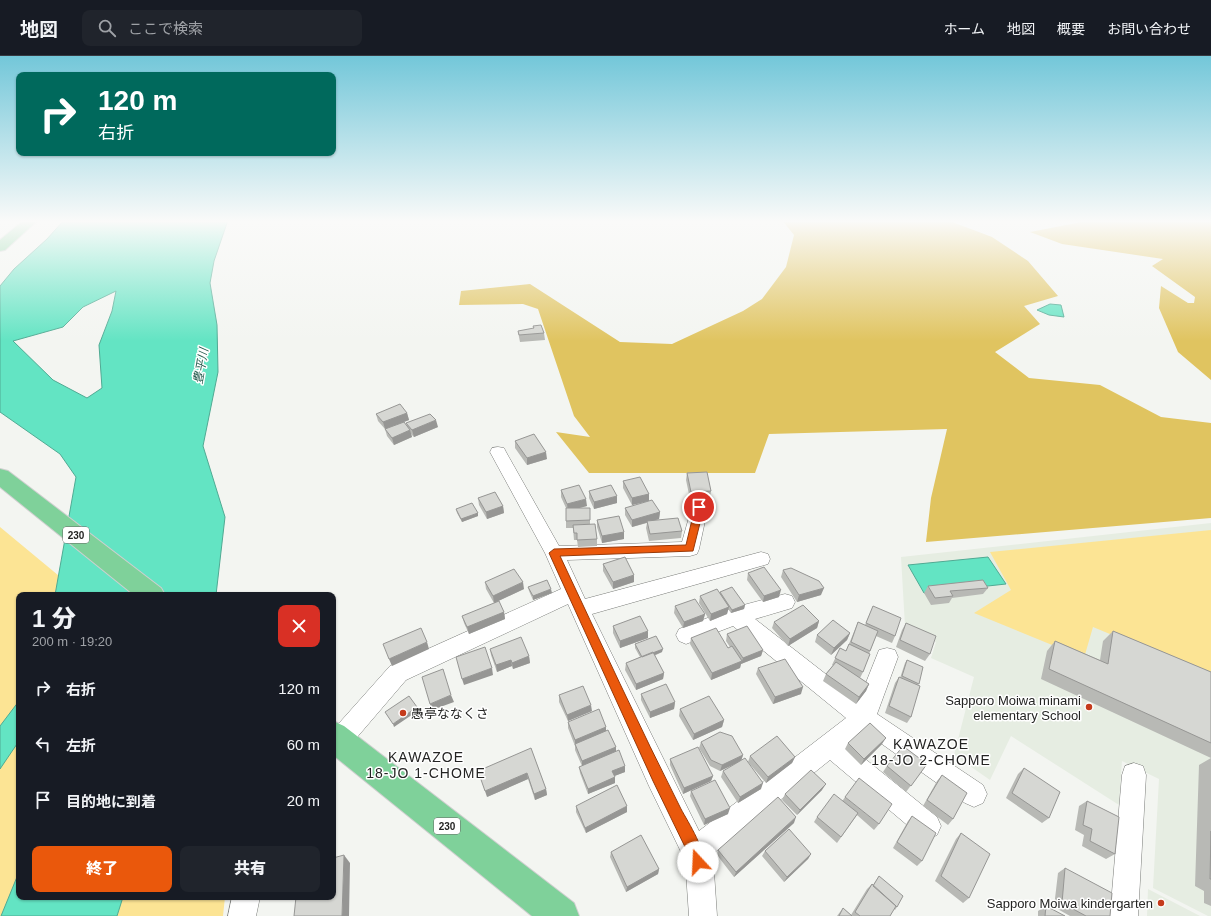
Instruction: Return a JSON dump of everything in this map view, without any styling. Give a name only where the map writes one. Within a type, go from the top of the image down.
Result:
[{"type":"highway","name":"230","points":[[0,476],[148,592]]},
{"type":"highway","name":"230","points":[[336,739],[560,916]]},
{"type":"street","points":[[498,452],[554,553],[658,777],[695,851],[700,872],[703,916]]},
{"type":"street","points":[[554,553],[690,549],[699,507]]},
{"type":"street","points":[[336,739],[398,673],[576,601],[761,559]]},
{"type":"street","points":[[686,635],[736,616],[785,602]]},
{"type":"street","points":[[736,616],[864,718],[974,794]]},
{"type":"street","points":[[695,851],[864,718],[887,657]]},
{"type":"street","points":[[830,745],[928,826]]},
{"type":"street","points":[[1124,916],[1134,775]]},
{"type":"street","points":[[242,916],[245,900]]},
{"type":"shaded area","points":[[788,260],[1027,260],[1058,296],[1024,306],[1040,324],[995,352],[1029,378],[1100,385],[1161,417],[1211,423],[1211,518],[926,542],[931,498],[947,429],[769,434],[755,473],[589,473],[556,432],[590,437],[574,416],[538,309],[523,304],[459,305],[461,291],[530,284],[620,342],[672,344],[743,311],[762,299],[786,267]]},
{"type":"shaded area","points":[[1161,260],[1211,260],[1211,380],[1178,352],[1159,308],[1161,286],[1188,303],[1194,303],[1195,297],[1152,266]]},
{"type":"shaded area","name":"Sapporo Moiwa minami elementary School","points":[[1211,523],[1211,916],[1208,916],[1153,888],[1159,779],[1122,761],[1119,805],[1011,736],[990,780],[954,755],[974,677],[931,658],[936,642],[905,626],[901,557]]},
{"type":"shaded area","points":[[0,527],[78,592],[16,592],[16,900],[225,900],[223,916],[0,916]]},
{"type":"shaded area","points":[[1211,530],[1211,676],[1093,627],[1084,658],[974,613],[1011,590],[990,552]]},
{"type":"shaded area","name":"Sapporo Moiwa kindergarten","points":[[1148,889],[1200,916],[1147,916]]},
{"type":"water","name":"豊平川","points":[[24,260],[214,260],[210,283],[217,325],[218,372],[203,446],[225,517],[216,592],[56,592],[76,477],[60,454],[0,412],[0,286]],"holes":[[[116,291],[112,311],[99,345],[102,388],[87,398],[53,380],[13,341],[63,327],[83,307]]]},
{"type":"water","points":[[1050,304],[1061,305],[1064,317],[1049,315],[1037,310]]},
{"type":"water","points":[[988,557],[1006,584],[924,593],[908,565]]},
{"type":"water","points":[[16,705],[16,745],[0,769],[0,726]]},
{"type":"water","points":[[16,879],[16,900],[122,900],[117,916],[1,916]]},
{"type":"building","points":[[541,325],[544,333],[519,335],[518,331]]},
{"type":"building","points":[[400,404],[407,413],[383,422],[376,414]]},
{"type":"building","points":[[430,414],[436,420],[412,430],[406,423]]},
{"type":"building","points":[[404,422],[410,430],[392,438],[385,429]]},
{"type":"building","points":[[534,434],[546,452],[527,458],[515,441]]},
{"type":"building","points":[[707,472],[711,491],[691,492],[687,473]]},
{"type":"building","points":[[640,477],[649,494],[632,498],[623,481]]},
{"type":"building","points":[[579,485],[586,499],[567,504],[561,490]]},
{"type":"building","points":[[611,485],[617,496],[594,502],[589,491]]},
{"type":"building","points":[[495,492],[503,506],[486,512],[478,498]]},
{"type":"building","points":[[652,500],[660,512],[632,520],[625,508]]},
{"type":"building","points":[[472,503],[478,513],[461,519],[456,509]]},
{"type":"building","points":[[566,508],[590,508],[590,520],[566,521]]},
{"type":"building","points":[[619,516],[624,532],[602,536],[597,520]]},
{"type":"building","points":[[678,518],[682,531],[650,534],[647,521]]},
{"type":"building","points":[[595,524],[597,539],[577,540],[577,533],[574,533],[573,525]]},
{"type":"building","points":[[625,557],[634,575],[613,582],[603,564]]},
{"type":"building","points":[[764,567],[781,590],[764,596],[748,573]]},
{"type":"building","points":[[791,568],[819,581],[824,588],[799,595],[783,570]]},
{"type":"building","points":[[514,569],[523,582],[493,596],[485,582]]},
{"type":"building","points":[[547,580],[551,589],[533,596],[528,587]]},
{"type":"building","points":[[983,580],[988,588],[950,591],[953,596],[935,598],[928,586]]},
{"type":"building","points":[[732,587],[745,605],[732,610],[720,592]]},
{"type":"building","points":[[717,589],[729,607],[711,614],[700,596]]},
{"type":"building","points":[[695,599],[705,614],[684,622],[675,606]]},
{"type":"building","points":[[499,601],[504,612],[467,627],[462,616]]},
{"type":"building","points":[[803,605],[819,621],[790,639],[774,622]]},
{"type":"building","points":[[873,606],[901,618],[895,636],[866,623]]},
{"type":"building","points":[[640,616],[648,631],[620,641],[613,626]]},
{"type":"building","points":[[833,620],[850,633],[834,648],[817,635]]},
{"type":"building","points":[[858,622],[878,631],[870,651],[851,642]]},
{"type":"building","points":[[906,623],[936,636],[930,654],[900,640]]},
{"type":"building","points":[[747,626],[763,650],[743,658],[727,634]]},
{"type":"building","points":[[421,628],[427,642],[389,659],[383,644]]},
{"type":"building","points":[[716,628],[728,648],[732,646],[742,661],[712,673],[691,638]]},
{"type":"building","points":[[1113,631],[1211,672],[1211,743],[1049,669],[1055,641],[1108,664]]},
{"type":"building","points":[[656,636],[663,649],[642,657],[635,644]]},
{"type":"building","points":[[521,637],[529,656],[512,663],[511,660],[496,665],[490,649]]},
{"type":"building","points":[[849,644],[870,654],[863,672],[835,658],[840,648],[846,651]]},
{"type":"building","points":[[485,647],[492,668],[462,679],[456,657]]},
{"type":"building","points":[[653,652],[664,673],[636,684],[626,663]]},
{"type":"building","points":[[785,659],[803,687],[775,697],[758,668]]},
{"type":"building","points":[[907,660],[923,667],[919,684],[902,676]]},
{"type":"building","points":[[836,662],[869,684],[859,697],[826,674]]},
{"type":"building","points":[[443,669],[451,695],[430,704],[422,677]]},
{"type":"building","points":[[899,677],[920,686],[911,717],[889,706]]},
{"type":"building","points":[[666,684],[675,702],[650,712],[641,694]]},
{"type":"building","points":[[583,686],[591,705],[567,715],[559,695]]},
{"type":"building","name":"愚亭ななくさ","points":[[409,696],[417,707],[393,724],[385,712]]},
{"type":"building","points":[[709,696],[724,720],[694,734],[680,709]]},
{"type":"building","points":[[599,709],[606,727],[575,740],[568,722]]},
{"type":"building","points":[[870,723],[886,738],[864,759],[848,743]]},
{"type":"building","points":[[608,730],[616,747],[582,761],[575,744]]},
{"type":"building","points":[[720,732],[732,736],[743,755],[722,765],[711,760],[701,742]]},
{"type":"building","points":[[777,736],[795,757],[768,777],[750,756]]},
{"type":"building","points":[[903,746],[927,764],[911,786],[887,766]]},
{"type":"building","points":[[698,747],[713,776],[684,788],[670,759]]},
{"type":"building","points":[[531,748],[546,789],[534,794],[527,773],[485,791],[478,771]]},
{"type":"building","points":[[619,750],[625,766],[612,771],[615,777],[588,789],[579,767]]},
{"type":"building","points":[[745,758],[763,783],[740,797],[723,771]]},
{"type":"building","points":[[1024,768],[1060,792],[1049,818],[1012,793]]},
{"type":"building","points":[[811,770],[826,784],[800,810],[785,794]]},
{"type":"building","points":[[942,775],[967,793],[953,819],[927,800]]},
{"type":"building","points":[[859,778],[892,804],[879,824],[845,797]]},
{"type":"building","points":[[715,780],[730,808],[705,819],[691,791]]},
{"type":"building","points":[[617,785],[627,806],[585,828],[576,806]]},
{"type":"building","points":[[834,794],[858,813],[841,837],[817,817]]},
{"type":"building","points":[[778,797],[796,817],[736,872],[718,850]]},
{"type":"building","points":[[1087,801],[1119,817],[1115,854],[1090,841],[1092,829],[1083,825]]},
{"type":"building","points":[[912,816],[936,833],[922,861],[897,842]]},
{"type":"building","points":[[789,829],[811,854],[787,877],[765,851]]},
{"type":"building","points":[[1211,831],[1211,879],[1210,879]]},
{"type":"building","points":[[961,833],[990,854],[969,898],[941,876]]},
{"type":"building","points":[[641,835],[659,869],[627,887],[611,852]]},
{"type":"building","points":[[344,855],[342,916],[294,916],[296,900],[336,900],[336,857]]},
{"type":"building","points":[[1065,868],[1112,893],[1110,916],[1086,916],[1062,903]]},
{"type":"building","points":[[879,876],[903,896],[897,907],[873,886]]},
{"type":"building","points":[[872,884],[896,906],[890,916],[860,916],[855,912]]},
{"type":"building","points":[[1046,906],[1065,916],[1045,916]]},
{"type":"building","points":[[843,908],[852,916],[839,916]]},
{"type":"place","name":"Sapporo Moiwa minami elementary School","points":[[1089,707]]},
{"type":"place","name":"愚亭ななくさ","points":[[403,713]]},
{"type":"place","name":"Sapporo Moiwa kindergarten","points":[[1161,903]]},
{"type":"district","name":"KAWAZOE 18-JO 2-CHOME","points":[[931,752]]},
{"type":"district","name":"KAWAZOE 18-JO 1-CHOME","points":[[426,766]]},
{"type":"route","points":[[698,862],[695,851],[658,777],[554,553],[690,549],[699,507]]}]
